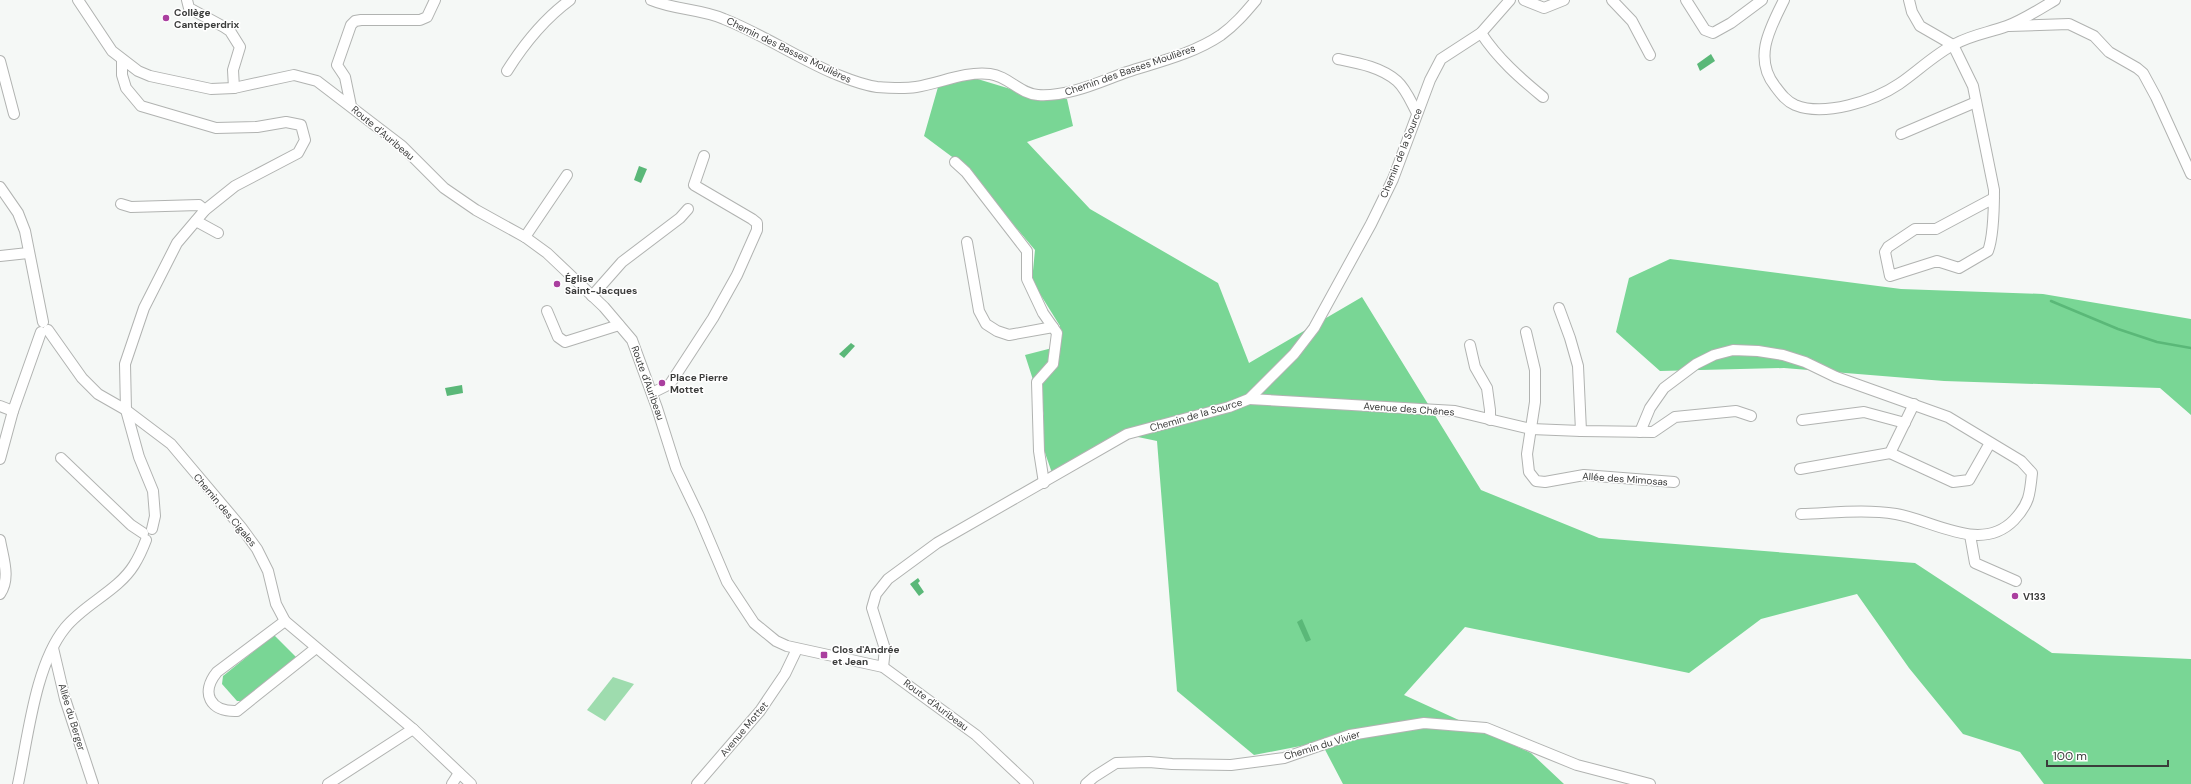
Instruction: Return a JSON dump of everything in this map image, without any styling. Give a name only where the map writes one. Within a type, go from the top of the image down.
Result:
[{"type":"street","name":"Route d'Auribeau","points":[[78,0],[112,51],[122,61],[138,71],[150,76],[211,89],[234,88],[294,76],[317,81],[352,106],[402,146],[444,188],[476,210],[525,237],[546,253],[592,296],[632,340],[652,393],[676,468],[699,516],[727,582],[749,616],[761,630],[776,641],[797,649],[883,667],[976,735],[1028,784]]},
{"type":"street","points":[[187,0],[189,8],[230,31],[240,47],[233,70],[234,88]]},
{"type":"street","points":[[352,106],[345,77],[337,66],[351,25],[355,21],[361,20],[420,20],[427,17],[435,0]]},
{"type":"street","points":[[507,71],[521,49],[555,12],[570,0]]},
{"type":"street","name":"Chemin des Basses Moulières","points":[[651,0],[675,7],[716,15],[820,67],[857,83],[877,86],[914,88],[962,76],[992,74],[1006,80],[1018,89],[1036,95],[1055,95],[1082,88],[1191,51],[1220,36],[1234,25],[1256,0]]},
{"type":"street","name":"Chemin de la Source","points":[[883,667],[885,649],[872,608],[876,594],[888,579],[937,543],[1127,434],[1249,399],[1294,354],[1314,328],[1393,179],[1430,80],[1441,59],[1481,33],[1510,0]]},
{"type":"street","points":[[1524,0],[1544,8],[1564,0]]},
{"type":"street","points":[[1612,0],[1632,21],[1650,55]]},
{"type":"street","points":[[1686,0],[1705,30],[1713,33],[1731,23],[1762,0]]},
{"type":"street","points":[[1784,0],[1770,28],[1764,47],[1764,61],[1770,79],[1784,98],[1802,107],[1837,108],[1876,96],[1898,85],[1953,45],[1974,34],[2007,26],[2069,24],[2094,36],[2109,52],[2143,73],[2156,97],[2191,174]]},
{"type":"street","points":[[1909,0],[1912,12],[1917,22],[1929,32],[1953,45],[1973,86],[1994,190],[1994,198],[1988,251],[1959,268],[1937,261],[1890,276],[1885,252],[1888,247],[1915,229],[1936,229],[1994,198]]},
{"type":"street","points":[[2007,26],[2055,0]]},
{"type":"street","points":[[1481,33],[1491,48],[1514,73],[1544,98]]},
{"type":"street","points":[[1338,59],[1369,66],[1398,81],[1417,113]]},
{"type":"street","points":[[0,61],[14,114]]},
{"type":"street","points":[[18,784],[42,674],[53,648],[69,624],[82,611],[117,584],[134,566],[155,516],[153,491],[139,457],[126,410],[125,364],[144,308],[178,243],[205,210],[235,186],[298,153],[305,140],[301,125],[286,122],[257,126],[216,128],[141,106],[126,88],[122,75],[122,61]]},
{"type":"street","points":[[1901,134],[1976,102]]},
{"type":"street","points":[[652,393],[670,384],[713,318],[736,276],[757,230],[757,223],[752,219],[694,185],[704,156]]},
{"type":"street","points":[[955,162],[966,172],[1027,251],[1027,279],[1043,313],[1054,327],[1057,334],[1053,364],[1037,382],[1039,450],[1044,482]]},
{"type":"street","points":[[525,237],[567,175]]},
{"type":"street","points":[[0,187],[18,213],[26,231],[28,252],[44,328],[13,411],[1,453]]},
{"type":"street","points":[[121,204],[131,207],[199,205],[205,210]]},
{"type":"street","points":[[592,296],[622,262],[680,218],[688,209]]},
{"type":"street","points":[[196,220],[218,233]]},
{"type":"street","points":[[967,242],[979,312],[986,324],[997,331],[1009,335],[1054,327]]},
{"type":"street","points":[[0,256],[28,252]]},
{"type":"street","points":[[1559,308],[1578,366],[1581,431]]},
{"type":"street","points":[[548,311],[558,337],[565,342],[619,325]]},
{"type":"street","name":"Chemin des Cigales","points":[[44,328],[82,378],[98,394],[126,410],[171,444],[241,527],[258,549],[268,571],[276,604],[285,621],[413,729],[471,784]]},
{"type":"street","points":[[1526,332],[1535,370],[1535,402],[1531,429]]},
{"type":"street","points":[[1470,345],[1475,368],[1487,388],[1490,420]]},
{"type":"street","points":[[1640,432],[1650,408],[1664,388],[1696,364],[1714,355],[1733,350],[1758,351],[1784,355],[1805,362],[1836,377],[1948,417],[1990,444],[2021,461],[2032,473],[2030,497],[2020,513],[2009,525],[1992,533],[1970,535],[1897,514],[1861,512],[1802,514]]},
{"type":"street","name":"Avenue des Chênes","points":[[1249,399],[1455,411],[1531,429],[1581,431],[1653,432],[1675,417],[1736,412],[1751,416]]},
{"type":"street","points":[[1890,453],[1914,404]]},
{"type":"street","points":[[0,406],[13,411]]},
{"type":"street","points":[[1802,420],[1864,412],[1905,423]]},
{"type":"street","name":"Allée des Mimosas","points":[[1531,429],[1527,454],[1529,472],[1536,481],[1545,482],[1584,475],[1674,482]]},
{"type":"street","points":[[1800,469],[1890,453],[1953,482],[1970,485],[1990,444]]},
{"type":"street","points":[[61,458],[131,525],[147,534]]},
{"type":"street","points":[[1970,535],[1975,563],[2016,582]]},
{"type":"street","points":[[0,540],[7,576],[4,589],[0,594]]},
{"type":"street","points":[[285,621],[217,672],[210,681],[208,691],[215,705],[225,711],[237,711],[316,648]]},
{"type":"street","name":"Allée du Berger","points":[[53,648],[65,699],[93,784]]},
{"type":"street","name":"Avenue Mottet","points":[[697,784],[760,711],[784,674],[797,649]]},
{"type":"street","name":"Chemin du Vivier","points":[[1086,784],[1094,776],[1116,763],[1150,762],[1231,765],[1284,758],[1350,735],[1424,723],[1486,728],[1577,765],[1650,784]]},
{"type":"street","points":[[328,784],[413,729]]},
{"type":"street","points":[[452,784],[459,773]]},
{"type":"shaded area","points":[[1711,54],[1715,61],[1700,71],[1697,64]]},
{"type":"shaded area","points":[[971,77],[1037,97],[1067,99],[1073,126],[1027,142],[1090,209],[1218,283],[1249,363],[1362,297],[1481,490],[1599,538],[1915,563],[2052,653],[2191,659],[2191,784],[2044,784],[2020,752],[1963,734],[1909,668],[1857,594],[1761,619],[1689,673],[1465,627],[1404,695],[1531,753],[1564,784],[1343,784],[1321,742],[1254,755],[1177,691],[1157,441],[1133,436],[1052,473],[1044,450],[1044,414],[1025,355],[1060,346],[1060,326],[1032,281],[1035,250],[963,165],[924,136],[938,87]]},
{"type":"shaded area","points":[[639,166],[647,169],[641,183],[634,180]]},
{"type":"shaded area","points":[[1670,259],[1901,289],[2043,294],[2191,319],[2191,415],[2160,388],[1944,381],[1784,368],[1660,371],[1616,332],[1629,278]]},
{"type":"shaded area","points":[[851,343],[855,346],[844,358],[839,354]]},
{"type":"shaded area","points":[[462,385],[463,393],[447,396],[445,388]]},
{"type":"shaded area","points":[[918,578],[920,581],[918,583],[924,592],[919,596],[910,584]]},
{"type":"shaded area","points":[[1302,619],[1311,640],[1306,642],[1297,622]]},
{"type":"shaded area","points":[[274,635],[297,658],[244,701],[237,701],[222,684],[223,676]]},
{"type":"shaded area","points":[[613,677],[634,684],[605,721],[587,710]]},
{"type":"waterway","points":[[2051,301],[2118,329],[2157,342],[2191,348]]},
{"type":"place","name":"Collège Canteperdrix","points":[[166,18]]},
{"type":"place","name":"Église Saint-Jacques","points":[[557,284]]},
{"type":"place","name":"Place Pierre Mottet","points":[[662,383]]},
{"type":"place","name":"V133","points":[[2015,596]]},
{"type":"place","name":"Clos d'Andrée et Jean","points":[[824,655]]}]
